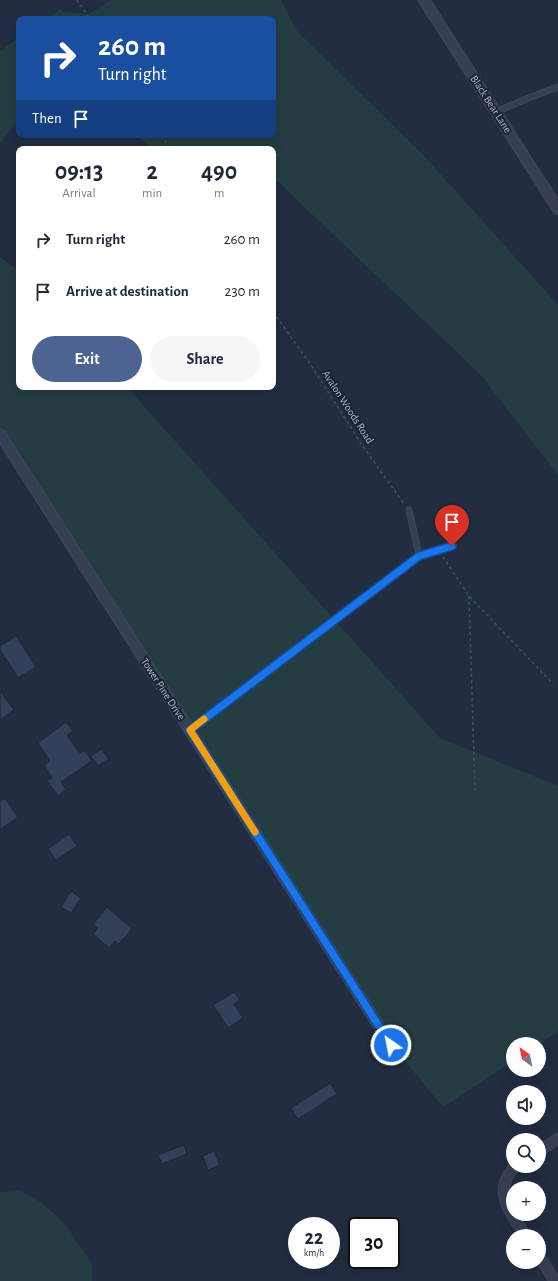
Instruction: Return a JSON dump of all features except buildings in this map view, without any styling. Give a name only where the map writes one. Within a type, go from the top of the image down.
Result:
[{"type":"street","name":"Black Bear Lane","points":[[424,0],[558,209]]},
{"type":"street","name":"Tower Pine Drive","points":[[0,434],[391,1045]]},
{"type":"street","points":[[546,1147],[558,1139]]},
{"type":"street","points":[[509,1173],[503,1185],[505,1203],[522,1229]]},
{"type":"street","points":[[546,1267],[555,1281]]},
{"type":"lane","points":[[496,112],[526,98],[558,87]]},
{"type":"lane","points":[[409,510],[419,556]]},
{"type":"lane","points":[[190,730],[419,556],[452,546]]},
{"type":"path","points":[[78,0],[88,16]]},
{"type":"path","name":"Avalon Woods Road","points":[[276,317],[309,362],[362,444],[409,510]]},
{"type":"path","points":[[276,319],[281,325]]},
{"type":"path","points":[[438,550],[469,596],[553,684]]},
{"type":"path","points":[[469,596],[475,792]]},
{"type":"green space","points":[[111,0],[281,0],[297,31],[426,158],[558,305],[558,475],[480,374],[276,180],[276,146],[150,146],[140,138],[276,138],[276,16],[51,16],[61,9],[63,12],[89,14]]},
{"type":"green space","points":[[16,40],[16,123],[0,143],[0,51]]},
{"type":"green space","points":[[0,257],[16,269],[16,390],[130,390],[440,738],[558,786],[558,1031],[546,1039],[546,1037],[506,1037],[506,1066],[443,1107],[352,997],[356,994],[155,687],[161,682],[0,436]]},
{"type":"green space","points":[[20,1191],[41,1202],[65,1224],[92,1264],[92,1281],[0,1281],[0,1192]]},
{"type":"slow traffic","points":[[204,719],[190,730],[255,832]]},
{"type":"route","points":[[391,1045],[190,730],[419,556],[452,546]]}]
